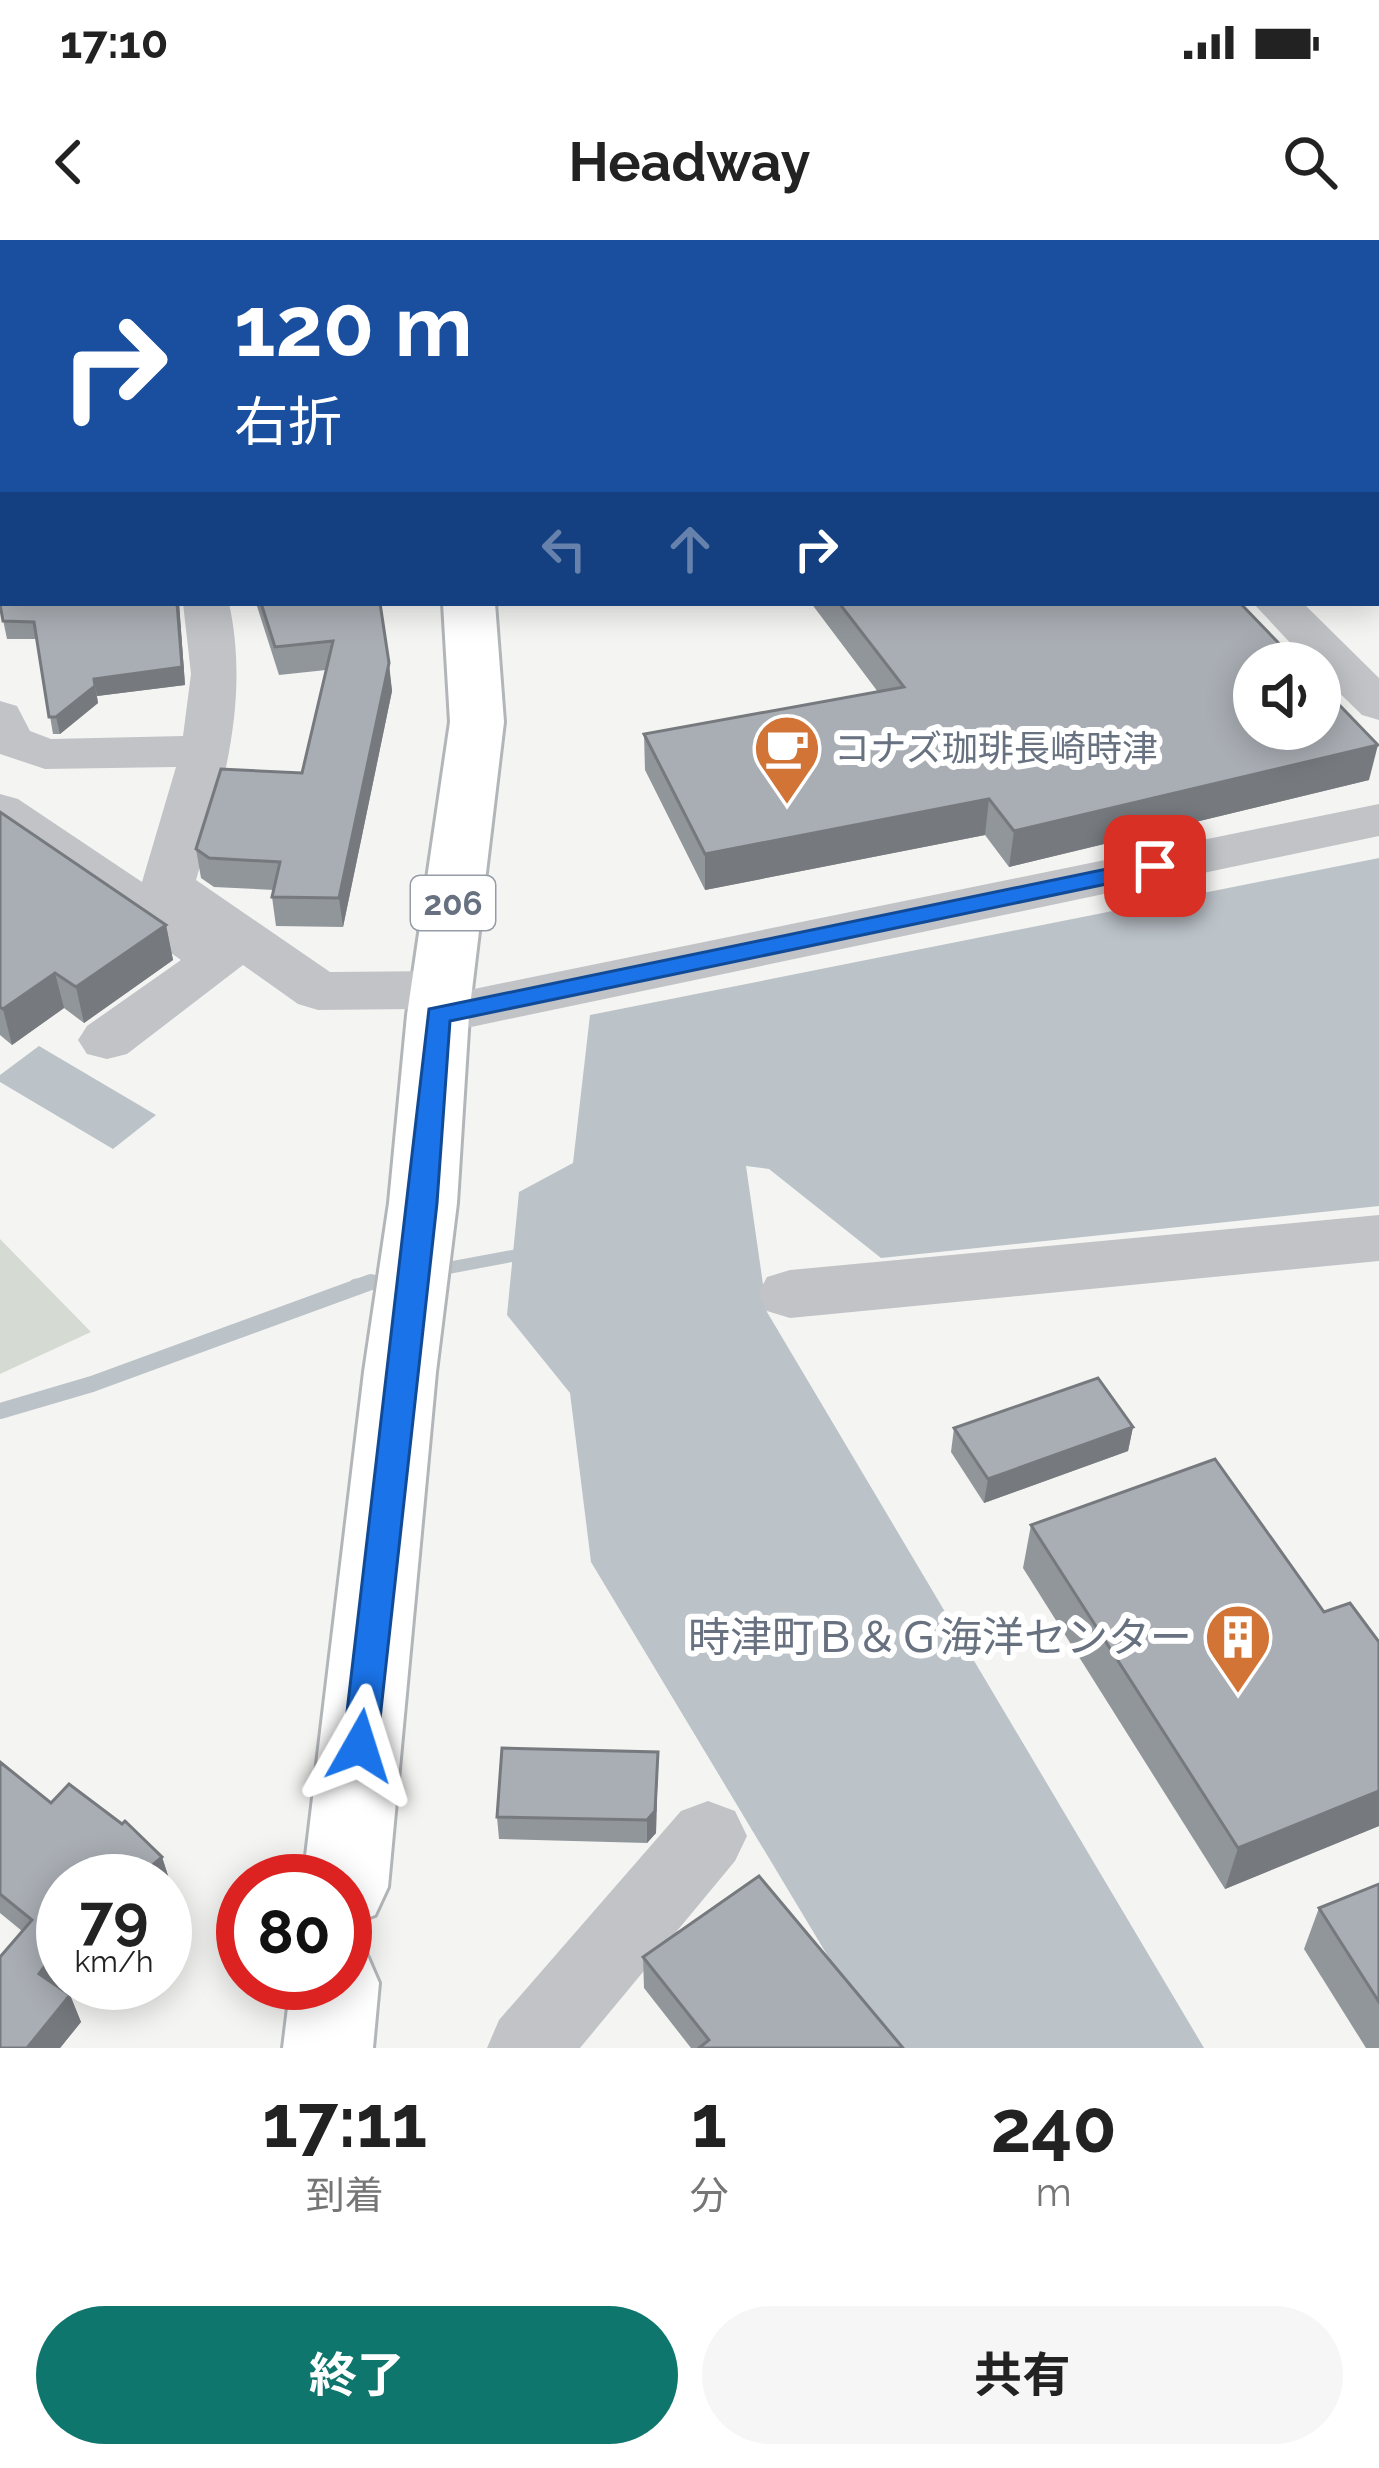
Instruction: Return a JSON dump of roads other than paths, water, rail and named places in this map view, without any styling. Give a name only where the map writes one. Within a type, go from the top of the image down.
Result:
[{"type":"highway","name":"206","points":[[349,1854],[400,1372],[423,1203],[440,1003],[477,722],[469,606]]},
{"type":"highway","points":[[328,2048],[332,2010]]},
{"type":"street","points":[[206,606],[212,679],[206,751],[169,886],[319,991],[440,1003],[1379,820]]},
{"type":"street","points":[[1279,606],[1379,705]]},
{"type":"street","points":[[0,716],[8,740],[45,754],[206,751]]},
{"type":"street","points":[[0,810],[219,960],[107,1040]]},
{"type":"street","points":[[790,1294],[1379,1238]]},
{"type":"street","points":[[528,2048],[708,1835]]},
{"type":"waterway","points":[[432,1271],[528,1253]]},
{"type":"waterway","points":[[355,1285],[392,1278]]},
{"type":"waterway","points":[[0,1411],[92,1384],[371,1282]]},
{"type":"place","name":"コナズ珈琲長崎時津","points":[[787,807]]},
{"type":"place","name":"時津町Ｂ＆Ｇ海洋センター","points":[[1238,1696]]}]
